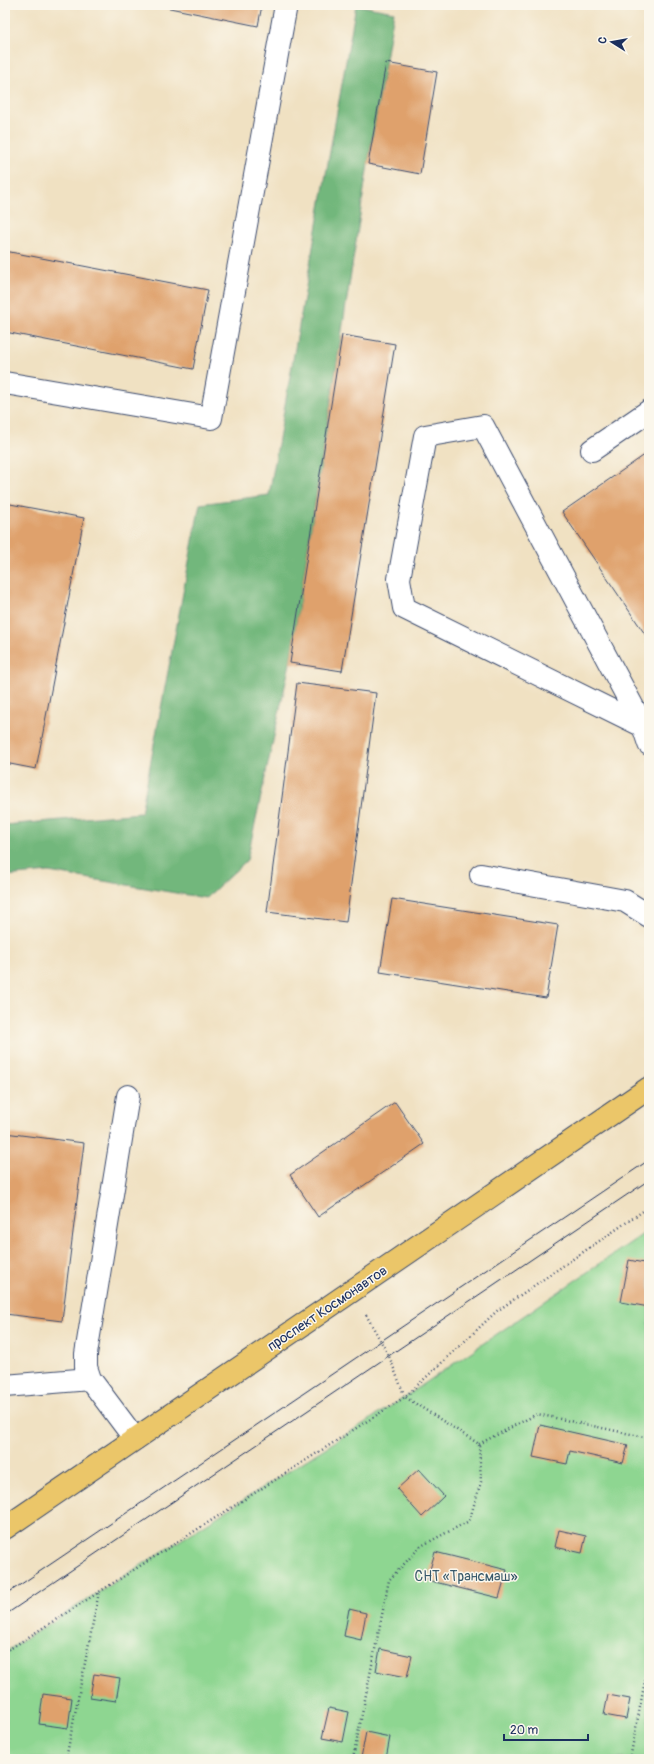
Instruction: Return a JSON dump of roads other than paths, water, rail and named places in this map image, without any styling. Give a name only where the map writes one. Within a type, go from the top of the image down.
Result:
[{"type":"main road","name":"проспект Космонавтов","points":[[5,1528],[649,1088]]},
{"type":"lane","points":[[5,383],[211,418],[286,5]]},
{"type":"lane","points":[[592,450],[649,411]]},
{"type":"lane","points":[[483,426],[646,735],[404,608],[399,579],[425,436],[483,426]]},
{"type":"lane","points":[[481,875],[625,901],[649,916]]},
{"type":"lane","points":[[128,1096],[86,1354],[86,1367],[90,1379],[135,1439]]},
{"type":"lane","points":[[5,1386],[90,1379]]},
{"type":"tram line","points":[[5,1595],[649,1160]]},
{"type":"tram line","points":[[5,1615],[649,1180]]},
{"type":"park label","name":"СНТ «Трансмаш»","points":[[466,1576]]}]
